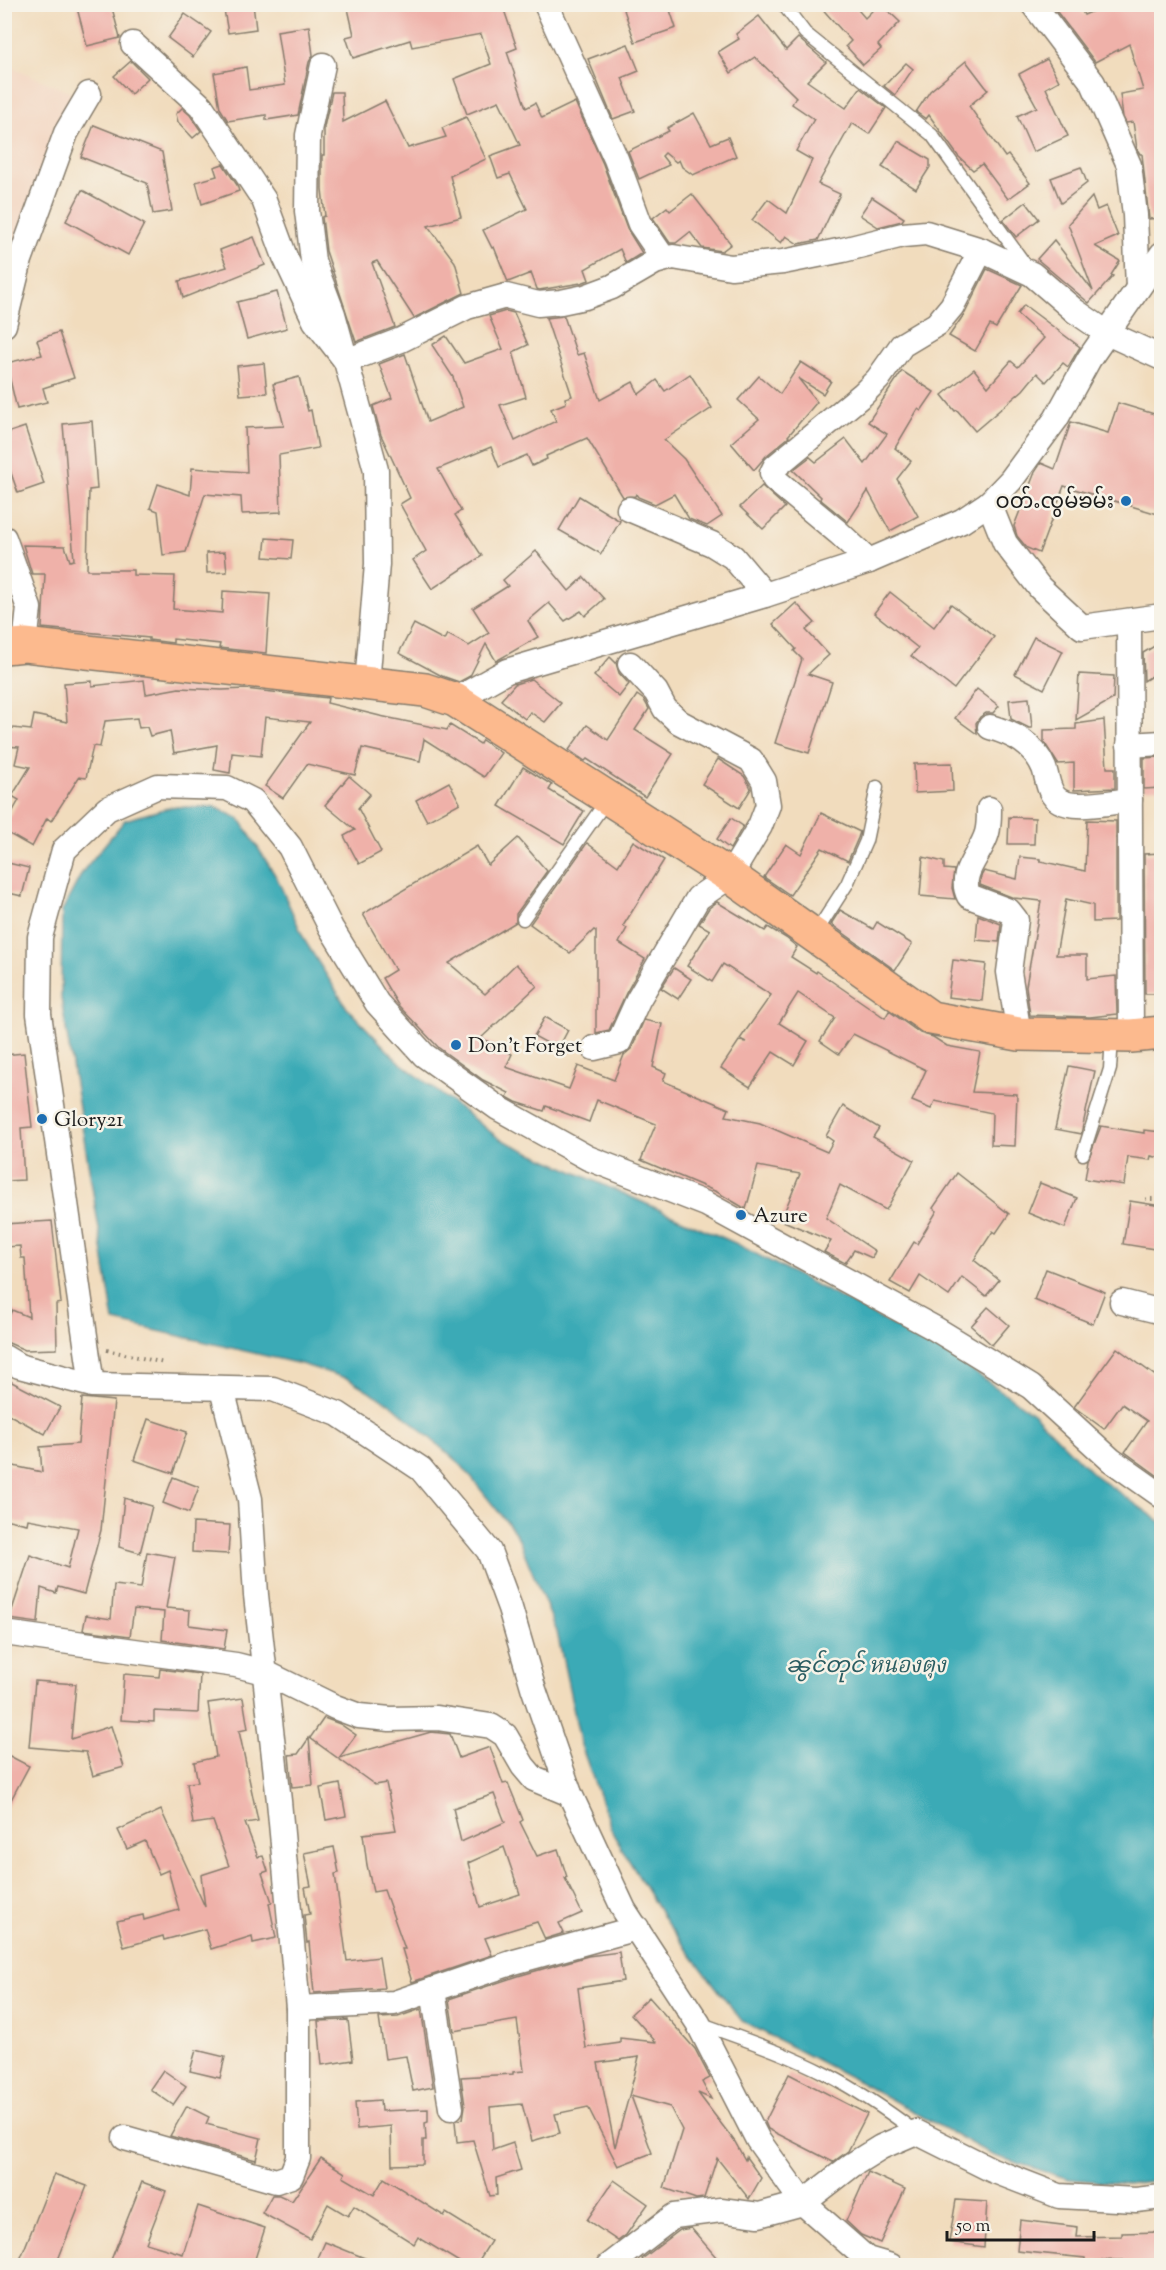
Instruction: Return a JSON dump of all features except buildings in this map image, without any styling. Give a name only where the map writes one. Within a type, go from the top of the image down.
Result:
[{"type":"highway","points":[[15,646],[425,690],[455,700],[730,876],[931,1018],[1019,1034],[1135,1035]]},
{"type":"street","points":[[546,4],[612,150],[640,224],[664,259]]},
{"type":"street","points":[[1033,4],[1093,83],[1129,165],[1135,215],[1138,288]]},
{"type":"street","points":[[133,44],[201,106],[234,155],[264,200],[285,256],[315,321],[346,361]]},
{"type":"street","points":[[323,65],[308,135],[307,211],[313,261],[333,314],[376,470],[377,564],[368,684]]},
{"type":"street","points":[[4,325],[20,260],[66,134],[90,94]]},
{"type":"street","points":[[346,361],[400,340],[467,307],[506,296],[538,304],[585,297],[612,287],[655,262],[672,257],[731,267],[783,262],[843,250],[903,234],[926,233],[981,250],[1032,274],[1075,311],[1107,333],[1161,358]]},
{"type":"street","points":[[869,561],[774,479],[772,473],[775,467],[870,386],[902,345],[937,324],[952,306],[981,250]]},
{"type":"street","points":[[455,700],[507,671],[765,595],[869,561],[962,521],[989,503],[1011,480],[1056,419],[1089,359],[1161,254]]},
{"type":"street","points":[[989,503],[1005,543],[1040,588],[1082,627],[1161,616]]},
{"type":"street","points":[[628,509],[712,544],[732,557],[765,595]]},
{"type":"street","points":[[4,538],[29,608],[15,646]]},
{"type":"street","points":[[1128,621],[1135,1035]]},
{"type":"street","points":[[594,1048],[619,1042],[638,1000],[698,898],[730,876],[760,826],[768,805],[764,780],[751,760],[679,722],[665,710],[656,692],[630,664]]},
{"type":"street","points":[[990,727],[1016,736],[1036,753],[1053,795],[1061,802],[1083,805],[1130,800]]},
{"type":"street","points":[[1130,745],[1161,743]]},
{"type":"street","points":[[92,1385],[39,1014],[40,937],[64,850],[107,809],[158,786],[227,788],[253,801],[290,847],[331,928],[376,1003],[424,1055],[498,1108],[588,1158],[706,1204],[924,1323],[992,1363],[1031,1387],[1111,1460],[1161,1496]]},
{"type":"street","points":[[989,809],[987,835],[966,875],[965,889],[969,896],[1009,911],[1016,920],[1009,972],[1019,1034]]},
{"type":"street","points":[[1122,1302],[1161,1312]]},
{"type":"street","points":[[4,1357],[19,1366],[92,1385],[273,1389],[338,1414],[421,1469],[489,1551],[510,1608],[533,1687],[570,1794],[624,1910],[698,2023],[758,2140],[803,2203],[867,2259],[891,2265]]},
{"type":"street","points":[[125,2138],[276,2181],[291,2176],[298,2158],[298,2008],[255,1595],[250,1499],[222,1389]]},
{"type":"street","points":[[4,1633],[236,1665],[264,1672],[334,1707],[359,1716],[390,1719],[436,1718],[491,1726],[504,1735],[534,1779],[570,1794]]},
{"type":"street","points":[[298,2008],[394,2004],[514,1962],[637,1928]]},
{"type":"street","points":[[433,1990],[451,2108]]},
{"type":"street","points":[[609,2265],[674,2216],[720,2210],[759,2216],[803,2203],[871,2153],[916,2132],[992,2170],[1059,2196],[1136,2200],[1161,2197]]},
{"type":"lane","points":[[783,4],[805,33],[932,135],[1032,274]]},
{"type":"lane","points":[[814,935],[847,884],[866,841],[877,787]]},
{"type":"lane","points":[[523,919],[609,797]]},
{"type":"lane","points":[[1083,1154],[1110,1069],[1135,1035]]},
{"type":"lane","points":[[698,2023],[777,2051],[827,2074],[871,2099],[916,2132]]},
{"type":"path","points":[[1145,1199],[1161,1199]]},
{"type":"shaded area","points":[[5,64],[73,94],[5,269]]},
{"type":"water","name":"ၼွင်တုင် หนองตุง","points":[[171,807],[215,807],[240,819],[277,878],[305,941],[347,1008],[398,1061],[500,1139],[735,1243],[948,1354],[1033,1413],[1093,1474],[1161,1522],[1161,2180],[1127,2184],[1069,2179],[992,2155],[742,2021],[666,1922],[613,1834],[581,1745],[557,1632],[517,1535],[462,1466],[391,1404],[349,1379],[301,1364],[114,1321],[61,998],[62,911],[83,871],[125,820]]},
{"type":"place","name":"ဝတ်ႉၸွမ်ၶမ်း","points":[[1126,501]]},
{"type":"place","name":"Don't Forget","points":[[456,1045]]},
{"type":"place","name":"Glory21","points":[[42,1119]]},
{"type":"place","name":"Azure","points":[[741,1215]]}]
